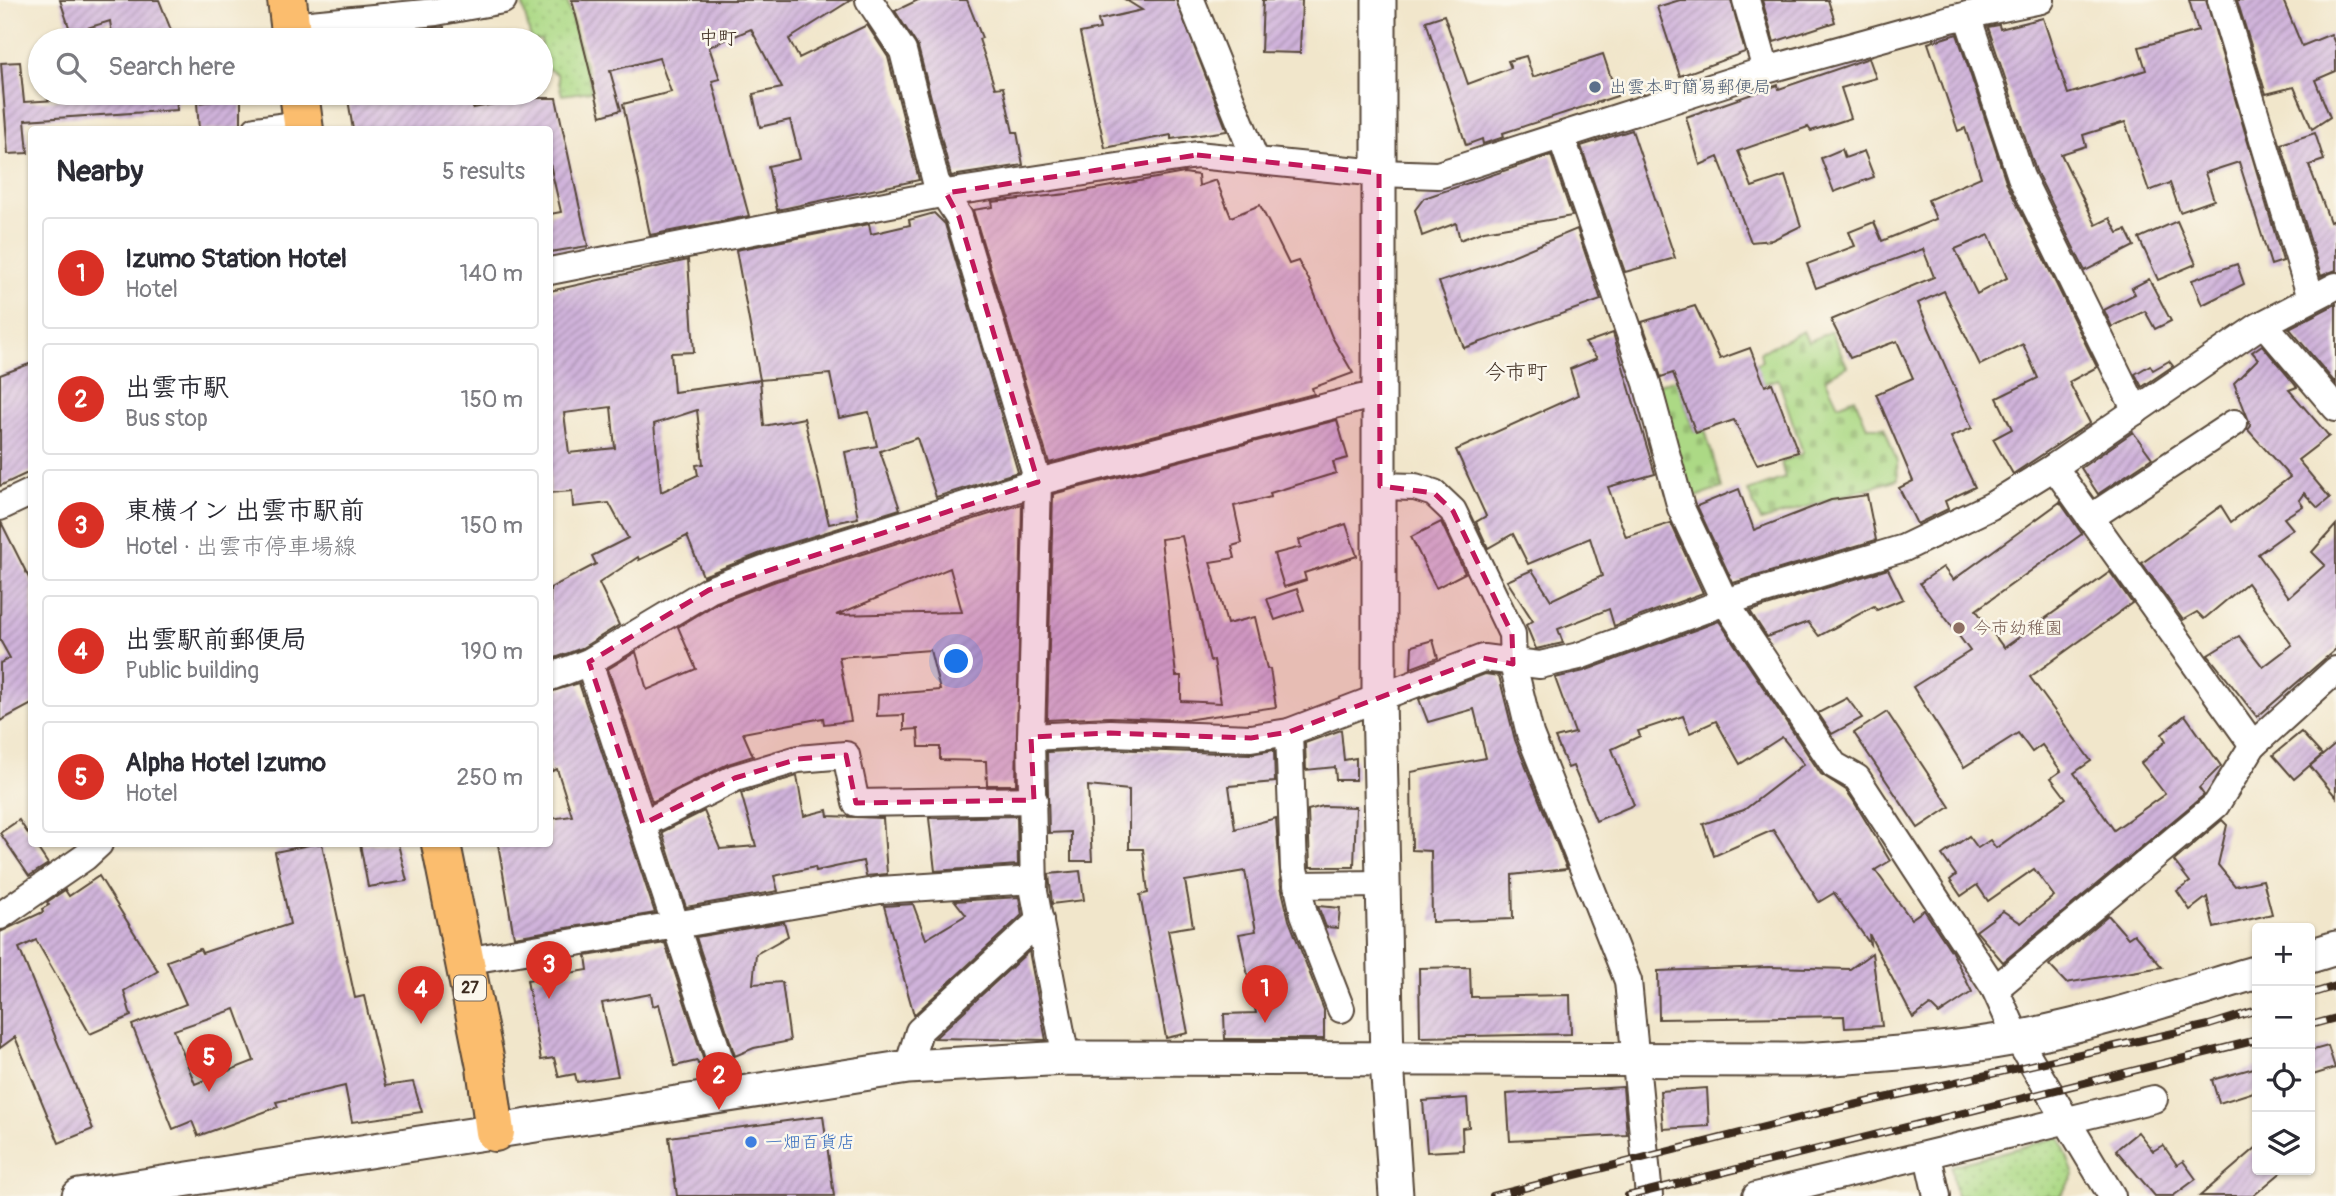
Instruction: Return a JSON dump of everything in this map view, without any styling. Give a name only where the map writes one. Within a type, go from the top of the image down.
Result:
[{"type":"main road","name":"27","points":[[442,847],[486,1068],[495,1132]]},
{"type":"street","points":[[289,22],[503,0]]},
{"type":"street","points":[[869,0],[903,51],[936,181],[959,217],[1038,482],[1031,737],[1034,880],[1066,1058]]},
{"type":"street","points":[[1191,0],[1255,159]]},
{"type":"street","points":[[1379,0],[1381,397],[1378,698],[1387,1061],[1396,1196]]},
{"type":"street","points":[[1746,0],[1766,71]]},
{"type":"street","points":[[2221,0],[2311,298]]},
{"type":"street","points":[[553,270],[946,193],[1197,155],[1379,173],[1438,175],[1766,71],[1967,15],[2028,1]]},
{"type":"street","points":[[1967,15],[2021,177],[2136,411]]},
{"type":"street","points":[[268,126],[302,115]]},
{"type":"street","points":[[1561,136],[1647,383],[1681,508],[1725,602],[1834,765],[1857,778],[1995,989],[2017,1038],[2112,1196]]},
{"type":"street","points":[[1031,737],[1110,733],[1251,738],[1289,732],[1483,658],[1513,664],[1540,665],[1579,656],[1725,602],[1904,548],[1991,506],[2054,467],[2264,324],[2336,286]]},
{"type":"street","points":[[2264,324],[2336,408]]},
{"type":"street","points":[[553,676],[589,662],[709,590],[771,566],[1038,482],[1361,398],[1381,397]]},
{"type":"street","points":[[2090,518],[2234,423]]},
{"type":"street","points":[[2054,467],[2253,745]]},
{"type":"street","points":[[1380,486],[1415,487],[1434,493],[1453,510],[1512,634],[1513,664],[1530,734],[1628,981],[1649,1196]]},
{"type":"street","points":[[0,507],[28,494]]},
{"type":"street","points":[[589,662],[731,1093]]},
{"type":"street","points":[[1995,989],[2216,805],[2253,745],[2336,670]]},
{"type":"street","points":[[1289,732],[1297,885],[1304,914],[1341,1009]]},
{"type":"street","points":[[643,824],[735,778],[798,759],[846,755],[856,803],[1034,800]]},
{"type":"street","points":[[0,916],[96,847]]},
{"type":"street","points":[[465,961],[880,890],[1034,880]]},
{"type":"street","points":[[1297,885],[1383,884]]},
{"type":"street","points":[[908,1067],[919,1031],[1040,920]]},
{"type":"street","points":[[2315,954],[2336,948]]},
{"type":"street","points":[[79,1196],[908,1067],[1066,1058],[1635,1062],[1804,1060],[1924,1051],[2017,1038],[2147,1005],[2252,974]]},
{"type":"street","points":[[1767,1195],[2154,1099]]},
{"type":"street","points":[[1928,1156],[1937,1196]]},
{"type":"highlighted area","points":[[1197,155],[1379,173],[1380,486],[1434,493],[1453,511],[1512,634],[1513,664],[1483,658],[1289,732],[1251,738],[1110,733],[1031,737],[1034,800],[856,803],[846,755],[798,759],[735,778],[643,824],[589,662],[709,590],[1038,482],[959,217],[946,193]]},
{"type":"green space","points":[[567,0],[592,91],[562,95],[557,74],[553,72],[553,28],[528,28],[522,2]]},
{"type":"green space","points":[[1803,331],[1808,342],[1831,331],[1847,366],[1825,378],[1838,405],[1855,398],[1867,427],[1884,427],[1897,462],[1898,479],[1761,521],[1748,491],[1785,478],[1781,462],[1803,453],[1778,379],[1756,386],[1750,367],[1762,361],[1760,352]]},
{"type":"green space","points":[[1680,377],[1680,390],[1695,432],[1705,430],[1722,488],[1686,501],[1654,386]]},
{"type":"green space","points":[[2060,1137],[2074,1175],[2060,1196],[1956,1196],[1951,1166]]},
{"type":"building","points":[[60,0],[159,0],[170,28],[111,28],[110,21],[87,28],[69,28]]},
{"type":"building","points":[[572,0],[851,0],[789,39],[799,58],[867,25],[888,57],[919,180],[777,210],[768,166],[800,159],[790,120],[760,127],[753,94],[782,88],[751,29],[709,47],[720,79],[712,81],[749,216],[650,235],[623,104],[671,92],[659,58],[610,71],[621,110],[601,116]]},
{"type":"building","points":[[918,0],[967,0],[982,38],[979,39],[995,88],[1003,87],[1013,132],[1017,132],[1023,165],[951,176],[918,47],[895,11]]},
{"type":"building","points":[[1126,0],[1176,0],[1227,131],[1171,139],[1171,135],[1105,148],[1080,33],[1100,29],[1098,20],[1142,10]]},
{"type":"building","points":[[1263,0],[1302,0],[1300,53],[1261,52]]},
{"type":"building","points":[[1680,0],[1731,0],[1745,52],[1680,76],[1657,7]]},
{"type":"building","points":[[1762,0],[1828,0],[1835,22],[1774,42]]},
{"type":"building","points":[[2189,0],[2206,0],[2283,261],[2271,265],[2239,162],[2205,173],[2214,200],[2180,212],[2170,183],[2149,191],[2125,122],[2083,135],[2086,146],[2061,154],[2096,225],[2110,218],[2118,233],[2126,230],[2134,246],[2085,271],[2036,171],[1988,27],[1999,25],[2000,29],[2043,18],[2068,94],[2146,70],[2139,47],[2198,31]]},
{"type":"building","points":[[2237,0],[2283,0],[2302,46],[2331,34],[2336,46],[2336,71],[2315,80],[2330,117],[2312,129],[2294,87],[2266,94]]},
{"type":"building","points":[[1444,15],[1468,84],[1511,68],[1508,61],[1526,56],[1533,77],[1603,54],[1617,96],[1503,133],[1504,137],[1483,144],[1482,139],[1466,145],[1426,21]]},
{"type":"building","points":[[1957,34],[2007,184],[2097,367],[2069,382],[2090,423],[2013,474],[1993,439],[2012,429],[1997,398],[2038,378],[2023,344],[1980,365],[1944,291],[1918,303],[1972,428],[1951,437],[1975,487],[1945,501],[1948,509],[1917,524],[1899,488],[1913,481],[1876,394],[1913,378],[1897,341],[1850,358],[1831,320],[1934,277],[1923,249],[1816,288],[1807,264],[1855,246],[1849,232],[1874,222],[1882,241],[1936,219],[1928,200],[1981,177],[1965,128],[1958,131],[1928,43]],"holes":[[[1989,235],[2007,278],[1977,294],[1955,249]]]},
{"type":"building","points":[[1869,58],[1876,78],[1841,88],[1851,118],[1811,131],[1808,127],[1738,151],[1752,187],[1785,176],[1801,226],[1772,240],[1751,242],[1718,157],[1700,165],[1686,117],[1778,85],[1779,89]]},
{"type":"building","points":[[20,62],[24,102],[28,102],[28,105],[177,105],[177,110],[25,120],[28,153],[8,154],[1,63]]},
{"type":"building","points":[[553,98],[556,98],[588,246],[553,252],[553,213],[561,212],[553,177],[553,126],[352,126],[349,105],[472,105],[473,108],[489,105],[553,105]]},
{"type":"building","points":[[197,105],[241,105],[241,126],[199,126]]},
{"type":"building","points":[[1632,130],[1675,258],[1625,272],[1581,146]]},
{"type":"building","points":[[2315,133],[2324,160],[2309,165],[2330,222],[2336,219],[2336,270],[2321,276],[2281,144]]},
{"type":"building","points":[[1842,149],[1845,158],[1864,151],[1874,177],[1834,192],[1821,158]]},
{"type":"building","points":[[1551,155],[1572,216],[1484,231],[1460,240],[1456,223],[1422,236],[1415,210],[1424,198]]},
{"type":"building","points":[[1184,173],[1198,175],[1199,186],[1216,180],[1231,217],[1260,205],[1289,264],[1298,261],[1309,280],[1332,337],[1353,373],[1312,388],[1314,394],[1049,463],[973,210],[993,207],[992,202],[1067,194]]},
{"type":"building","points":[[934,213],[945,224],[1018,472],[936,497],[917,438],[880,451],[900,509],[766,551],[703,576],[687,536],[639,560],[638,557],[599,583],[619,625],[582,648],[553,659],[553,586],[596,564],[592,556],[628,538],[609,503],[573,507],[572,491],[553,493],[553,290],[688,260],[694,352],[671,353],[674,392],[760,380],[736,250],[869,224],[871,234],[910,225],[909,220]],"holes":[[[830,374],[839,418],[869,412],[877,446],[845,452],[858,518],[829,524],[804,418],[764,426],[760,380]],[[611,407],[615,448],[569,453],[564,413]],[[697,410],[703,464],[696,465],[698,475],[661,492],[654,424]]]},
{"type":"building","points":[[2177,221],[2196,264],[2158,280],[2139,238]]},
{"type":"building","points":[[1577,229],[1601,300],[1464,348],[1439,282],[1493,264]]},
{"type":"building","points":[[2237,264],[2244,284],[2202,305],[2192,280]]},
{"type":"building","points":[[2149,279],[2171,321],[2155,329],[2145,311],[2112,327],[2104,310],[2135,294],[2132,288]]},
{"type":"building","points":[[2336,304],[2336,384],[2289,328]]},
{"type":"building","points":[[1695,306],[1720,359],[1750,348],[1765,386],[1772,383],[1798,452],[1757,464],[1734,420],[1696,433],[1673,373],[1661,377],[1642,322]]},
{"type":"building","points":[[1613,333],[1655,474],[1608,487],[1626,537],[1671,523],[1703,593],[1614,626],[1609,609],[1558,629],[1563,643],[1536,649],[1526,625],[1533,621],[1507,581],[1532,570],[1551,600],[1602,576],[1590,538],[1528,564],[1513,534],[1488,548],[1476,522],[1486,516],[1456,450],[1578,395],[1570,369],[1597,358],[1585,343]]},
{"type":"building","points":[[2262,345],[2297,387],[2289,390],[2329,436],[2298,460],[2330,498],[2318,508],[2304,493],[2299,500],[2303,506],[2284,518],[2293,529],[2258,554],[2289,597],[2325,565],[2312,552],[2336,525],[2336,649],[2257,717],[2208,655],[2239,636],[2263,667],[2292,645],[2247,583],[2204,619],[2197,612],[2183,620],[2142,563],[2221,506],[2231,522],[2290,477],[2248,430],[2251,426],[2234,383],[2258,359],[2252,352]]},
{"type":"building","points":[[2169,361],[2173,366],[2142,387],[2135,374],[2150,365],[2153,370]]},
{"type":"building","points":[[28,364],[28,473],[0,486],[0,375]]},
{"type":"building","points":[[1337,420],[1348,458],[1333,462],[1336,473],[1270,493],[1271,497],[1234,506],[1242,543],[1232,546],[1235,558],[1210,562],[1227,624],[1255,617],[1267,669],[1270,669],[1276,707],[1185,720],[1110,717],[1047,720],[1053,494]],"holes":[[[1182,536],[1210,661],[1214,660],[1221,703],[1181,701],[1181,676],[1176,676],[1161,539]]]},
{"type":"building","points":[[2133,432],[2152,458],[2098,494],[2081,468]]},
{"type":"building","points":[[1739,489],[1754,530],[1831,500],[1867,495],[1876,540],[1733,583],[1697,506]]},
{"type":"building","points":[[2060,502],[2082,534],[1976,610],[2004,648],[2110,572],[2132,603],[2030,677],[2091,761],[2074,773],[2114,830],[2165,794],[2141,763],[2166,741],[2162,734],[2185,715],[2221,766],[2199,788],[2204,795],[2003,962],[1976,931],[2003,911],[2021,923],[2054,896],[2034,869],[1988,901],[1977,885],[1961,896],[1950,880],[1956,875],[1942,855],[1969,836],[1978,848],[1990,840],[1996,848],[2066,798],[2051,778],[2061,771],[2042,745],[2032,752],[2018,733],[1964,767],[1913,687],[1970,651],[1920,583],[1943,567],[1953,580]]},
{"type":"building","points":[[1022,504],[1016,785],[987,785],[986,761],[940,760],[940,747],[919,747],[918,729],[904,730],[904,715],[877,716],[878,695],[940,690],[930,650],[839,657],[851,721],[824,724],[823,718],[743,733],[753,756],[728,764],[652,802],[608,669],[636,652],[647,690],[696,669],[678,627],[716,604],[776,581]],"holes":[[[950,568],[962,612],[836,615]]]},
{"type":"building","points":[[1,522],[28,576],[28,706],[0,721],[0,663],[10,658],[0,640]]},
{"type":"building","points":[[1441,522],[1465,573],[1436,588],[1411,537]]},
{"type":"building","points":[[1346,524],[1357,556],[1304,573],[1306,580],[1284,587],[1274,554],[1301,547],[1299,540]]},
{"type":"building","points":[[1888,569],[1903,599],[1877,610],[1874,606],[1819,636],[1808,622],[1767,637],[1750,611]]},
{"type":"building","points":[[1297,589],[1304,610],[1275,620],[1267,599]]},
{"type":"building","points":[[1719,621],[1821,774],[1846,790],[1853,800],[1890,861],[1875,870],[1911,919],[1924,910],[1952,952],[1972,992],[1939,1014],[1930,1005],[1913,1018],[1869,934],[1870,944],[1834,893],[1819,902],[1773,830],[1714,856],[1703,824],[1744,810],[1804,764],[1782,737],[1740,764],[1716,721],[1690,733],[1683,716],[1638,731],[1640,736],[1612,749],[1634,805],[1596,821],[1573,766],[1568,768],[1555,738],[1575,733],[1555,678],[1584,671]]},
{"type":"building","points":[[1433,640],[1438,658],[1411,668],[1412,646]]},
{"type":"building","points":[[1485,674],[1499,676],[1515,740],[1567,869],[1512,875],[1513,919],[1432,922],[1431,851],[1412,850],[1411,772],[1486,758],[1474,709],[1428,722],[1419,699]]},
{"type":"building","points":[[579,683],[655,913],[514,937],[499,847],[553,847],[553,819],[572,816],[557,769],[553,771],[553,691]]},
{"type":"building","points":[[1847,698],[1862,718],[1832,734],[1818,713]]},
{"type":"building","points":[[1887,712],[1950,807],[1918,828],[1854,733]]},
{"type":"building","points":[[1341,730],[1344,760],[1356,758],[1356,780],[1336,780],[1335,767],[1306,770],[1305,743]]},
{"type":"building","points":[[2301,732],[2322,755],[2294,779],[2273,755]]},
{"type":"building","points":[[2336,744],[2336,797],[2310,766]]},
{"type":"building","points":[[1110,749],[1250,754],[1274,750],[1275,782],[1229,786],[1235,829],[1276,818],[1281,886],[1289,920],[1324,1010],[1324,1039],[1225,1039],[1224,1014],[1256,1013],[1239,934],[1256,931],[1245,871],[1185,881],[1193,926],[1168,930],[1188,1033],[1166,1038],[1140,895],[1148,893],[1143,849],[1129,849],[1129,790],[1088,786],[1092,861],[1071,861],[1071,832],[1049,833],[1047,752]]},
{"type":"building","points":[[797,776],[804,816],[827,810],[828,816],[883,818],[887,874],[866,876],[863,861],[816,871],[815,867],[774,876],[778,891],[686,907],[662,832],[704,811],[720,849],[756,846],[741,793]]},
{"type":"building","points":[[1323,806],[1356,807],[1354,867],[1310,867],[1308,810]]},
{"type":"building","points":[[1017,816],[1018,865],[935,871],[929,818]]},
{"type":"building","points":[[19,820],[28,834],[28,847],[37,847],[48,864],[29,876],[0,833]]},
{"type":"building","points":[[2222,820],[2227,825],[2218,865],[2235,886],[2263,880],[2272,914],[2214,928],[2207,897],[2190,910],[2177,891],[2190,882],[2174,861]]},
{"type":"building","points":[[299,847],[323,847],[355,998],[364,996],[385,1086],[413,1082],[422,1112],[352,1122],[345,1086],[276,1102],[278,1107],[198,1136],[192,1121],[173,1129],[132,1025],[186,1004],[167,961],[200,949],[202,953],[290,924],[275,852]],"holes":[[[235,1009],[254,1061],[195,1084],[174,1030]]]},
{"type":"building","points":[[361,847],[399,847],[407,881],[368,887]]},
{"type":"building","points":[[1080,871],[1084,900],[1052,904],[1049,874]]},
{"type":"building","points":[[99,876],[158,971],[124,991],[131,1016],[90,1034],[36,940],[19,948],[93,1129],[59,1143],[15,1037],[0,1048],[0,932],[43,912],[42,909],[49,905],[47,902],[65,890],[69,896]]},
{"type":"building","points":[[1019,897],[1022,915],[914,1015],[884,906],[913,904],[926,939],[966,915],[955,901]]},
{"type":"building","points":[[1318,906],[1340,908],[1338,928],[1326,927]]},
{"type":"building","points":[[2108,915],[2128,938],[2134,934],[2162,967],[2066,983],[2049,965]]},
{"type":"building","points":[[784,922],[788,936],[756,954],[753,984],[782,982],[790,1041],[754,1048],[735,1056],[696,937]]},
{"type":"building","points":[[665,943],[705,1064],[698,1064],[697,1061],[675,1066],[659,1004],[653,1006],[651,994],[602,1003],[618,1076],[577,1082],[575,1074],[559,1077],[554,1058],[541,1060],[527,980],[588,970],[586,956]]},
{"type":"building","points":[[1029,951],[1046,1040],[935,1038]]},
{"type":"building","points":[[1872,953],[1882,1026],[1845,1028],[1844,1016],[1659,1019],[1658,971],[1769,967],[1850,969]]},
{"type":"building","points":[[1470,967],[1471,997],[1570,995],[1571,1034],[1420,1037],[1419,968]]},
{"type":"building","points":[[2328,1046],[2335,1068],[2315,1074],[2315,1050]]},
{"type":"building","points":[[2252,1068],[2252,1093],[2219,1103],[2212,1080]]},
{"type":"building","points":[[1623,1087],[1627,1135],[1510,1141],[1507,1094]]},
{"type":"building","points":[[1707,1088],[1709,1126],[1663,1129],[1660,1091]]},
{"type":"building","points":[[1467,1098],[1469,1127],[1462,1128],[1463,1150],[1427,1152],[1423,1101]]},
{"type":"building","points":[[823,1116],[834,1196],[677,1196],[669,1137]]},
{"type":"building","points":[[2138,1132],[2153,1151],[2163,1145],[2177,1165],[2183,1161],[2196,1179],[2173,1196],[2155,1196],[2116,1150]]},
{"type":"building","points":[[2252,1151],[2252,1175],[2278,1175],[2253,1196],[2200,1196]]},
{"type":"railway","points":[[2315,992],[2336,986]]},
{"type":"railway","points":[[1493,1196],[1827,1111],[2209,1025],[2252,1012]]},
{"type":"railway","points":[[2315,1024],[2336,1018]]},
{"type":"railway","points":[[1628,1196],[2252,1041]]},
{"type":"place","name":"出雲本町簡易郵便局","points":[[1595,87]]},
{"type":"place","name":"今市幼稚園","points":[[1959,628]]},
{"type":"place","name":"東横イン 出雲市駅前","points":[[549,999]]},
{"type":"place","name":"Izumo Station Hotel","points":[[1265,1023]]},
{"type":"place","name":"出雲駅前郵便局","points":[[421,1024]]},
{"type":"place","name":"Alpha Hotel Izumo","points":[[209,1092]]},
{"type":"place","name":"出雲市駅","points":[[719,1110]]},
{"type":"place","name":"一畑百貨店","points":[[751,1142]]},
{"type":"district","name":"中町","points":[[718,38]]},
{"type":"district","name":"今市町","points":[[1516,372]]}]
